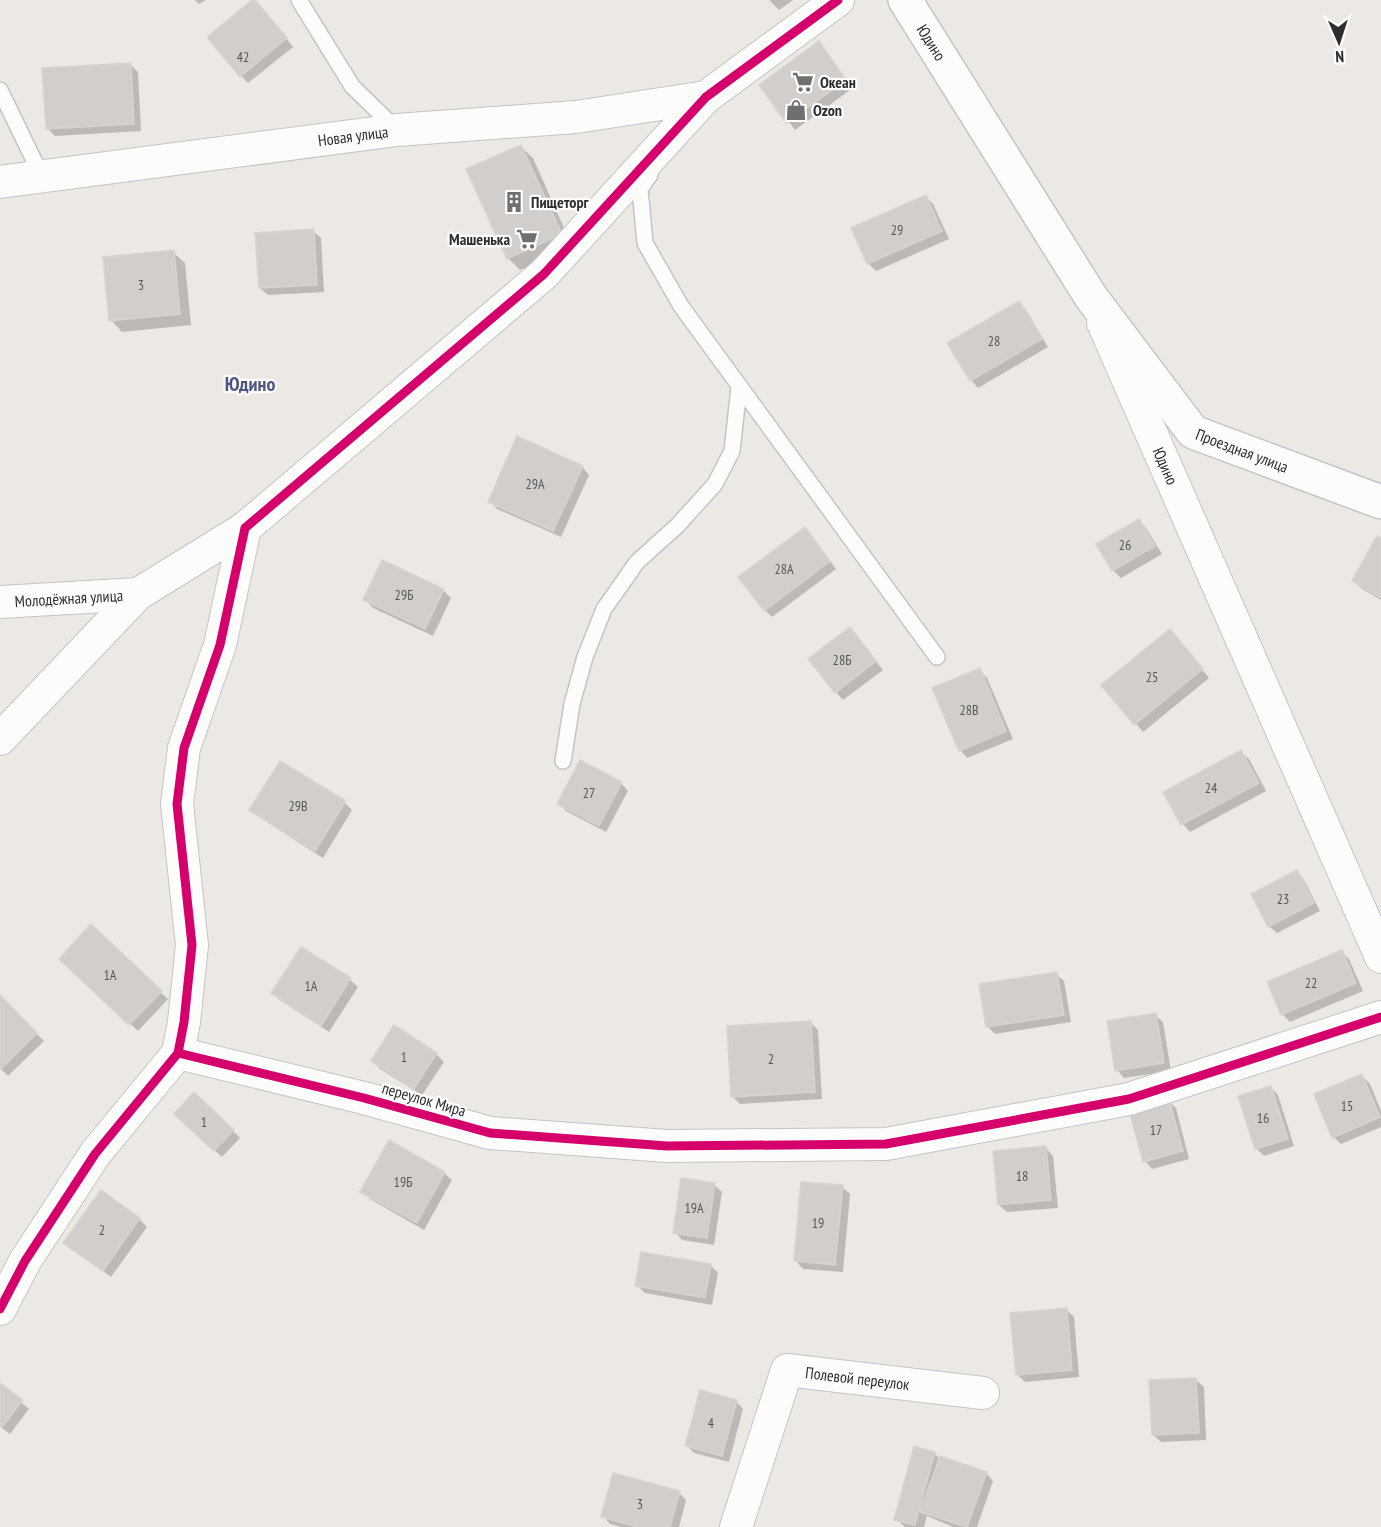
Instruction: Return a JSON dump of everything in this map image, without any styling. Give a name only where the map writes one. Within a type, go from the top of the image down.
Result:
[{"type":"street","points":[[0,739],[138,594],[245,528],[544,274],[706,97],[838,0]]},
{"type":"street","name":"Юдино","points":[[905,0],[1091,297],[1381,957]]},
{"type":"street","name":"Новая улица","points":[[0,182],[397,130],[576,117],[706,97]]},
{"type":"street","name":"Проездная улица","points":[[1091,297],[1193,432],[1381,502]]},
{"type":"street","points":[[0,1309],[25,1261],[95,1154],[178,1053],[192,945],[177,804],[184,748],[220,645],[245,528]]},
{"type":"street","name":"Молодёжная улица","points":[[0,602],[138,594]]},
{"type":"street","name":"переулок Мира","points":[[178,1053],[364,1098],[490,1133],[667,1146],[886,1144],[1128,1099],[1381,1017]]},
{"type":"street","name":"Полевой переулок","points":[[736,1527],[787,1370],[983,1393]]},
{"type":"lane","points":[[299,0],[352,86],[397,130]]},
{"type":"lane","points":[[0,90],[42,177]]},
{"type":"lane","points":[[706,97],[640,189],[645,243],[681,306],[937,657]]},
{"type":"lane","points":[[563,761],[572,704],[585,657],[604,609],[637,562],[677,526],[715,484],[732,451],[739,387]]},
{"type":"building","points":[[252,0],[255,0],[287,38],[240,77],[207,37]]},
{"type":"building","name":"Океан","points":[[819,41],[846,80],[786,123],[759,85]]},
{"type":"building","points":[[131,63],[134,124],[46,129],[42,68]]},
{"type":"building","name":"Пищеторг","points":[[521,145],[562,234],[507,259],[466,169]]},
{"type":"building","points":[[926,195],[942,231],[867,264],[851,228]]},
{"type":"building","points":[[314,229],[317,285],[259,288],[255,233]]},
{"type":"building","points":[[174,250],[180,314],[109,321],[103,257]]},
{"type":"building","points":[[1019,301],[1042,339],[970,381],[947,343]]},
{"type":"building","points":[[517,436],[583,466],[553,531],[488,502]]},
{"type":"building","points":[[1139,519],[1155,546],[1112,571],[1096,544]]},
{"type":"building","points":[[805,527],[830,561],[764,611],[738,577]]},
{"type":"building","points":[[1377,536],[1381,538],[1381,598],[1352,581]]},
{"type":"building","points":[[382,560],[444,589],[425,629],[363,600]]},
{"type":"building","points":[[850,627],[876,661],[835,693],[808,659]]},
{"type":"building","points":[[1170,629],[1203,669],[1134,725],[1101,685]]},
{"type":"building","points":[[980,668],[1006,731],[959,751],[932,688]]},
{"type":"building","points":[[1241,750],[1259,783],[1181,825],[1163,792]]},
{"type":"building","points":[[580,760],[622,782],[599,826],[557,804]]},
{"type":"building","points":[[280,761],[346,801],[315,851],[249,810]]},
{"type":"building","points":[[1297,870],[1314,903],[1268,927],[1251,894]]},
{"type":"building","points":[[91,924],[162,991],[129,1025],[59,959]]},
{"type":"building","points":[[301,947],[351,978],[321,1026],[271,993]]},
{"type":"building","points":[[1342,950],[1356,983],[1281,1015],[1267,982]]},
{"type":"building","points":[[1057,972],[1064,1015],[986,1027],[979,984]]},
{"type":"building","points":[[0,995],[37,1033],[0,1070]]},
{"type":"building","points":[[1156,1013],[1164,1063],[1115,1071],[1107,1021]]},
{"type":"building","points":[[811,1021],[815,1092],[731,1097],[727,1026]]},
{"type":"building","points":[[394,1025],[437,1053],[414,1089],[371,1061]]},
{"type":"building","points":[[1362,1074],[1380,1117],[1332,1138],[1314,1094]]},
{"type":"building","points":[[1271,1086],[1288,1139],[1255,1149],[1238,1096]]},
{"type":"building","points":[[194,1092],[234,1130],[214,1151],[174,1114]]},
{"type":"building","points":[[1169,1099],[1183,1151],[1143,1162],[1129,1109]]},
{"type":"building","points":[[389,1140],[445,1172],[417,1223],[360,1192]]},
{"type":"building","points":[[1046,1146],[1051,1200],[998,1205],[993,1151]]},
{"type":"building","points":[[681,1178],[715,1183],[707,1238],[673,1233]]},
{"type":"building","points":[[801,1182],[843,1185],[835,1265],[794,1261]]},
{"type":"building","points":[[101,1190],[140,1218],[103,1271],[63,1243]]},
{"type":"building","points":[[641,1252],[711,1264],[705,1298],[635,1286]]},
{"type":"building","points":[[1067,1308],[1072,1370],[1016,1375],[1010,1313]]},
{"type":"building","points":[[1196,1378],[1199,1433],[1152,1435],[1149,1380]]},
{"type":"building","points":[[0,1383],[23,1400],[2,1427],[0,1426]]},
{"type":"building","points":[[700,1390],[737,1400],[722,1456],[685,1446]]},
{"type":"building","points":[[914,1446],[935,1452],[915,1525],[894,1520]]},
{"type":"building","points":[[940,1456],[987,1472],[967,1527],[920,1512]]},
{"type":"building","points":[[613,1473],[680,1491],[670,1527],[638,1527],[601,1517]]},
{"type":"cycle path","points":[[0,1309],[25,1261],[95,1154],[178,1053],[184,1022],[192,945],[177,804],[184,748],[220,645],[245,528],[544,274],[706,97],[838,0]]},
{"type":"cycle path","points":[[178,1053],[364,1098],[490,1133],[667,1146],[886,1144],[1129,1099],[1381,1017]]},
{"type":"place","name":"Океан","points":[[803,82]]},
{"type":"place","name":"Ozon","points":[[796,110]]},
{"type":"place","name":"Пищеторг","points":[[514,202]]},
{"type":"place","name":"Машенька","points":[[527,239]]},
{"type":"district","name":"Юдино","points":[[250,384]]}]
